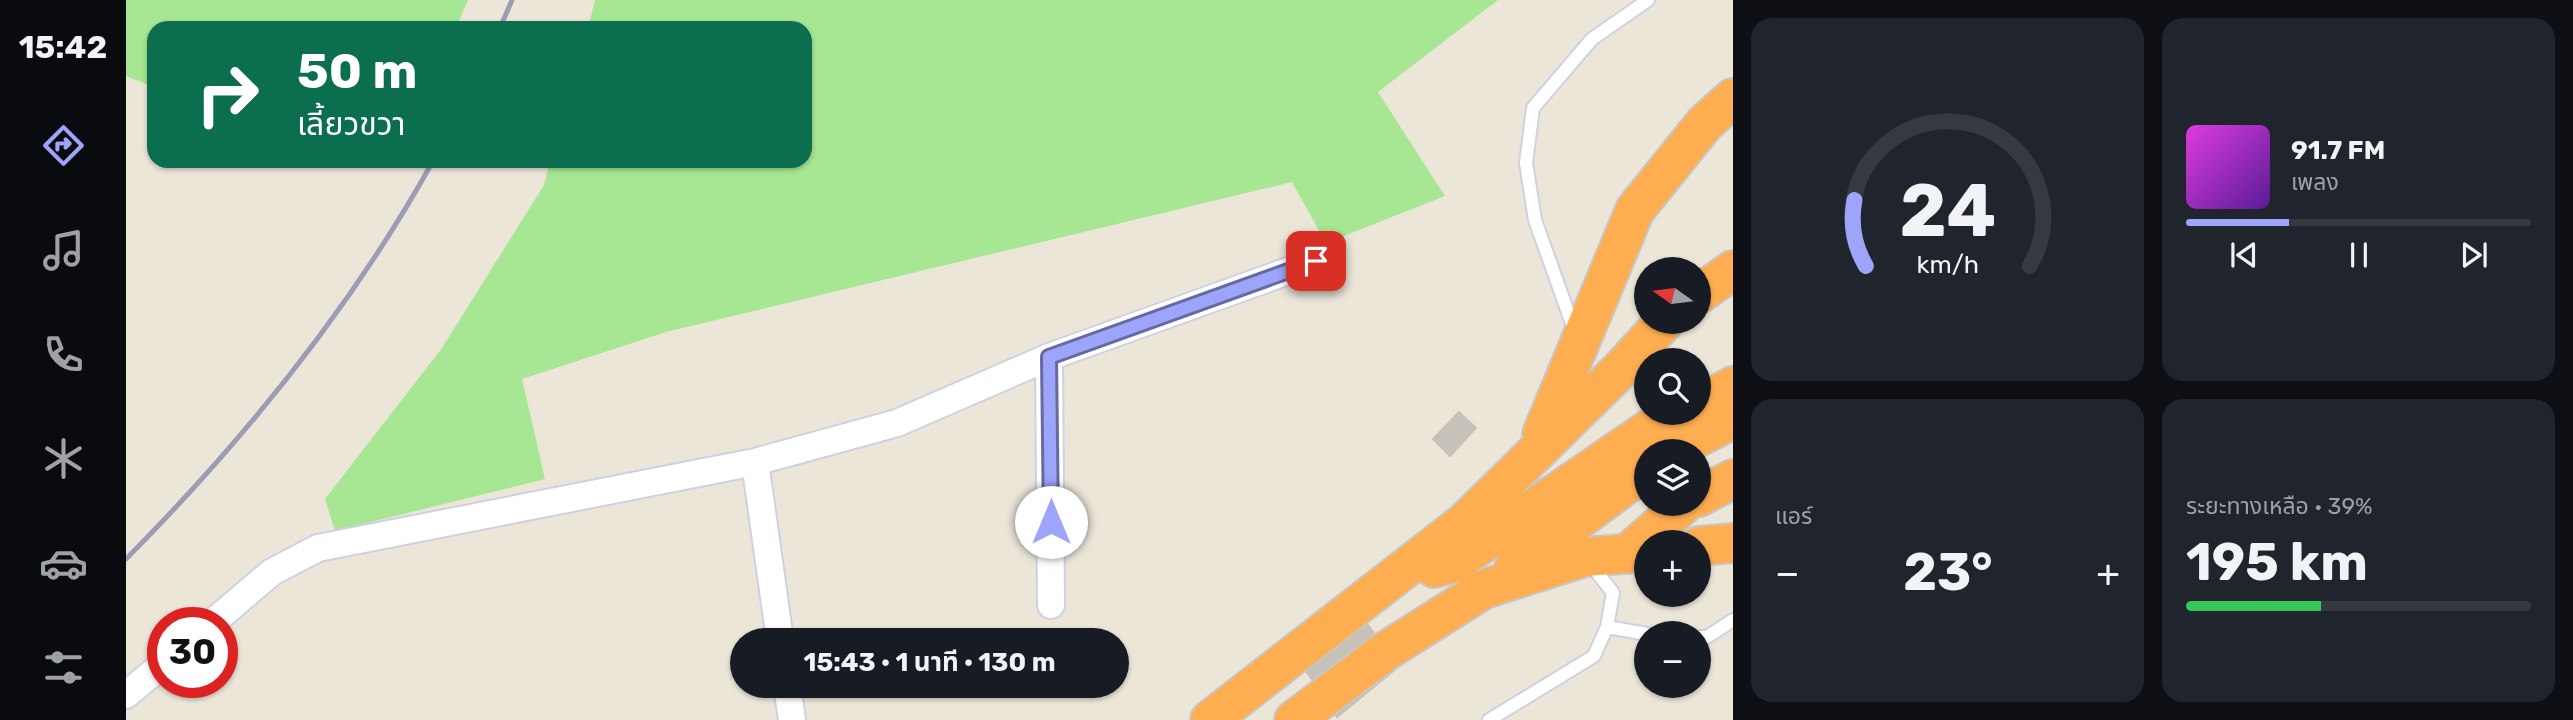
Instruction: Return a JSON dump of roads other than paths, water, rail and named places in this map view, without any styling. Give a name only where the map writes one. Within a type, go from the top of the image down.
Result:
[{"type":"highway","points":[[1526,463],[1553,415],[1579,344],[1635,210],[1705,123],[1733,98]]},
{"type":"highway","points":[[1712,285],[1733,270]]},
{"type":"highway","points":[[1210,720],[1465,522],[1652,334]]},
{"type":"highway","points":[[1711,398],[1733,386]]},
{"type":"highway","points":[[1695,439],[1733,419]]},
{"type":"highway","points":[[1385,582],[1454,563],[1658,425]]},
{"type":"highway","points":[[1294,720],[1386,650],[1487,587],[1634,479]]},
{"type":"highway","points":[[1711,491],[1733,479]]},
{"type":"highway","points":[[1659,530],[1672,516]]},
{"type":"highway","points":[[1711,545],[1733,543]]},
{"type":"highway","points":[[1487,587],[1585,557],[1634,553]]},
{"type":"street","points":[[231,607],[272,572],[318,548],[755,462],[897,423],[1049,357],[1316,261]]},
{"type":"street","points":[[1049,357],[1051,605]]},
{"type":"street","points":[[755,462],[778,628]]},
{"type":"street","points":[[126,695],[147,677]]},
{"type":"street","points":[[789,698],[792,720]]},
{"type":"lane","points":[[1579,344],[1535,220],[1526,163],[1534,108],[1592,38],[1648,0]]},
{"type":"lane","points":[[1489,720],[1594,656],[1608,626],[1614,593],[1585,557]]},
{"type":"lane","points":[[1711,634],[1733,620]]},
{"type":"lane","points":[[1608,626],[1634,631]]},
{"type":"railway","points":[[503,21],[512,0]]},
{"type":"railway","points":[[126,559],[213,467],[293,370],[367,269],[429,168]]}]
